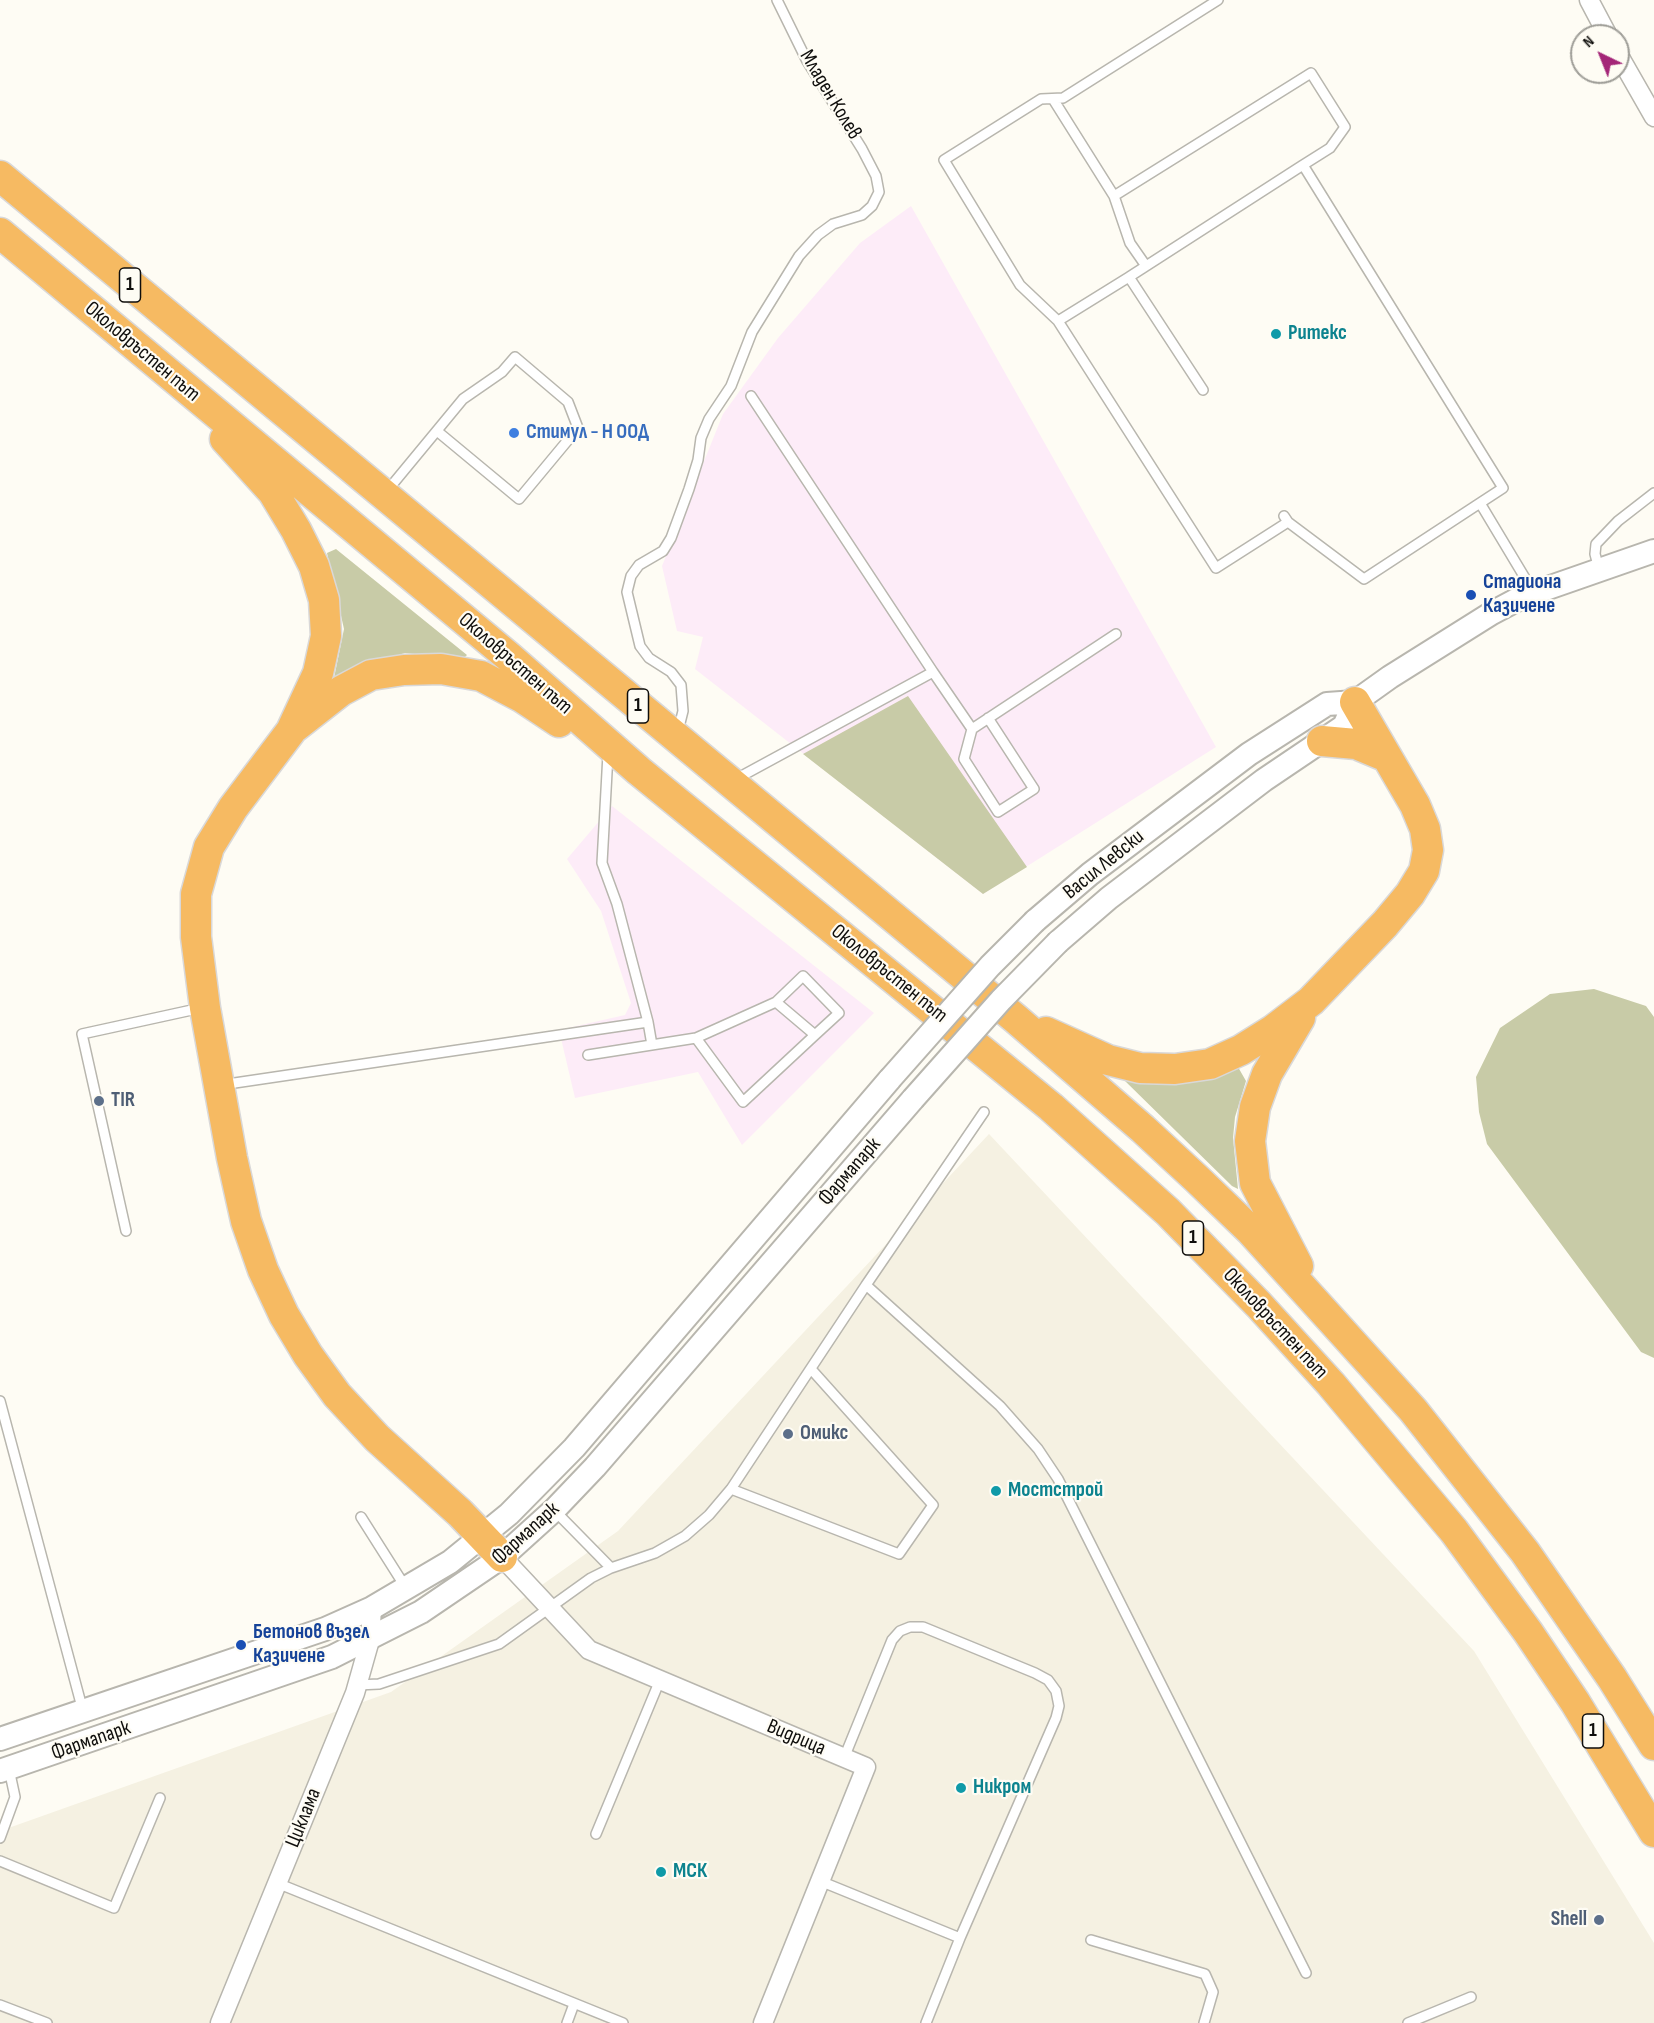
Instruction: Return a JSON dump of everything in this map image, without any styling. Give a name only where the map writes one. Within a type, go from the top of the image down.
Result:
[{"type":"highway","name":"Околовръстен път","points":[[0,176],[1016,1019],[1182,1165],[1250,1230],[1413,1410],[1525,1552],[1607,1671],[1654,1745]]},
{"type":"highway","name":"Околовръстен път","points":[[0,233],[509,657],[639,771],[1051,1107],[1168,1212],[1259,1305],[1378,1438],[1482,1568],[1575,1702],[1654,1832]]},
{"type":"highway","points":[[171,375],[245,463],[273,492],[314,566],[324,600],[326,636],[318,673],[291,731],[233,808],[209,847],[196,894],[196,937],[205,1008],[246,1221],[263,1270],[284,1315],[308,1355],[337,1395],[377,1438],[493,1547]]},
{"type":"highway","points":[[291,731],[341,691],[371,675],[404,670],[441,669],[481,676],[523,698],[608,754],[639,771]]},
{"type":"highway","points":[[1016,1019],[1108,1060],[1140,1068],[1175,1069],[1210,1064],[1241,1050],[1273,1030],[1311,1001],[1385,924],[1410,894],[1424,871],[1428,850],[1425,829],[1415,805],[1355,702]]},
{"type":"highway","points":[[1322,741],[1356,744],[1387,756]]},
{"type":"highway","points":[[1311,1001],[1283,1043],[1267,1074],[1255,1107],[1250,1141],[1255,1183],[1314,1298]]},
{"type":"street","points":[[1589,0],[1602,24]]},
{"type":"street","points":[[1630,75],[1654,117]]},
{"type":"street","name":"Васил Левски","points":[[913,1100],[1008,993],[1058,942],[1166,854],[1264,780],[1344,726],[1355,702],[1390,676],[1491,613],[1534,593],[1654,550]]},
{"type":"street","name":"Васил Левски","points":[[890,1079],[983,974],[1035,921],[1090,874],[1249,754],[1327,704],[1355,702]]},
{"type":"street","name":"Фармапарк","points":[[5,1770],[300,1670],[370,1640],[421,1612],[493,1547],[526,1499],[574,1449],[890,1079]]},
{"type":"street","name":"Фармапарк","points":[[0,1738],[292,1641],[372,1608],[493,1547],[554,1510],[673,1379],[913,1100]]},
{"type":"street","name":"Видрица","points":[[493,1547],[589,1650],[866,1767],[762,2023]]},
{"type":"street","name":"Циклама","points":[[220,2023],[357,1685],[370,1640],[372,1608]]},
{"type":"street","points":[[0,1738],[5,1770]]},
{"type":"lane","name":"Младен Колев","points":[[675,738],[683,711],[681,685],[671,672],[649,658],[640,646],[627,592],[631,576],[639,565],[663,551],[671,538],[689,489],[705,428],[731,386],[752,332],[799,256],[818,235],[833,224],[867,210],[879,192],[876,176],[862,149],[807,61],[777,0]]},
{"type":"lane","points":[[1218,0],[1063,98],[1041,99],[944,160],[1020,285],[1058,321],[1216,568],[1286,519],[1364,579],[1503,488],[1303,165]]},
{"type":"lane","points":[[1058,321],[1330,148],[1345,127],[1311,73],[1113,196]]},
{"type":"lane","points":[[1053,99],[1113,196],[1131,243],[1146,266]]},
{"type":"lane","points":[[1129,277],[1203,390]]},
{"type":"lane","points":[[383,495],[437,430],[463,399],[502,372],[515,357],[568,402],[578,428],[519,499],[437,430]]},
{"type":"lane","points":[[751,396],[972,729]]},
{"type":"lane","points":[[1599,570],[1595,554],[1596,544],[1618,521],[1654,493]]},
{"type":"lane","points":[[1480,503],[1534,593]]},
{"type":"lane","points":[[988,718],[1034,789],[998,812],[964,759],[972,729],[988,718],[1116,634]]},
{"type":"lane","points":[[729,783],[933,672]]},
{"type":"lane","points":[[608,754],[602,863],[617,904],[652,1045]]},
{"type":"lane","points":[[588,1055],[696,1038],[776,1002],[803,976],[838,1013],[743,1102],[696,1038]]},
{"type":"lane","points":[[776,1002],[815,1035]]},
{"type":"lane","points":[[126,1231],[82,1034],[205,1008]]},
{"type":"lane","points":[[219,1085],[648,1022]]},
{"type":"lane","points":[[357,1685],[379,1684],[499,1644],[591,1578],[611,1568],[655,1553],[685,1536],[709,1515],[731,1489],[984,1112]]},
{"type":"lane","points":[[866,1285],[1000,1406],[1038,1449],[1058,1479],[1306,1973]]},
{"type":"lane","points":[[731,1489],[898,1554],[933,1505],[810,1369]]},
{"type":"lane","points":[[0,1401],[83,1712]]},
{"type":"lane","points":[[554,1510],[611,1568]]},
{"type":"lane","points":[[361,1517],[407,1590]]},
{"type":"lane","points":[[844,1758],[892,1640],[900,1631],[910,1627],[923,1627],[1035,1673],[1048,1680],[1056,1690],[1059,1706],[1056,1718],[960,1938],[926,2023]]},
{"type":"lane","points":[[596,1834],[660,1680]]},
{"type":"lane","points":[[0,1838],[15,1797],[5,1770]]},
{"type":"lane","points":[[0,1861],[114,1908],[160,1798]]},
{"type":"lane","points":[[820,1881],[960,1938]]},
{"type":"lane","points":[[277,1882],[623,2023]]},
{"type":"lane","points":[[1091,1940],[1205,1974],[1213,1992],[1204,2023]]},
{"type":"lane","points":[[1408,2023],[1471,1997]]},
{"type":"lane","points":[[567,2023],[574,2004]]},
{"type":"lane","points":[[0,2005],[47,2023]]},
{"type":"shaded area","points":[[911,206],[1216,747],[983,894],[695,669],[703,637],[677,631],[662,566],[723,414],[778,338],[860,243]]},
{"type":"shaded area","points":[[612,806],[874,1013],[742,1145],[698,1072],[575,1098],[559,1030],[625,1015],[631,1003],[601,911],[567,859]]},
{"type":"shaded area","points":[[989,1134],[1474,1651],[1654,1943],[1654,2023],[0,2023],[0,1831],[391,1692],[618,1531]]},
{"type":"green space","points":[[336,549],[467,655],[463,659],[405,653],[334,678],[344,629],[327,553]]},
{"type":"green space","points":[[908,696],[1027,867],[983,894],[803,754]]},
{"type":"green space","points":[[1594,989],[1646,1006],[1654,1017],[1654,1358],[1641,1352],[1487,1144],[1479,1112],[1476,1077],[1500,1028],[1550,994]]},
{"type":"green space","points":[[1238,1067],[1246,1081],[1235,1117],[1233,1138],[1238,1189],[1232,1186],[1123,1079]]},
{"type":"place","name":"Ритекс","points":[[1276,334]]},
{"type":"place","name":"Стимул - Н ООД","points":[[514,433]]},
{"type":"place","name":"Стадиона Казичене","points":[[1471,595]]},
{"type":"place","name":"TIR","points":[[99,1101]]},
{"type":"place","name":"Омикс","points":[[788,1434]]},
{"type":"place","name":"Мостстрой","points":[[996,1491]]},
{"type":"place","name":"Бетонов възел Казичене","points":[[241,1645]]},
{"type":"place","name":"Никром","points":[[961,1788]]},
{"type":"place","name":"МСК","points":[[661,1872]]},
{"type":"place","name":"Shell","points":[[1599,1920]]}]
